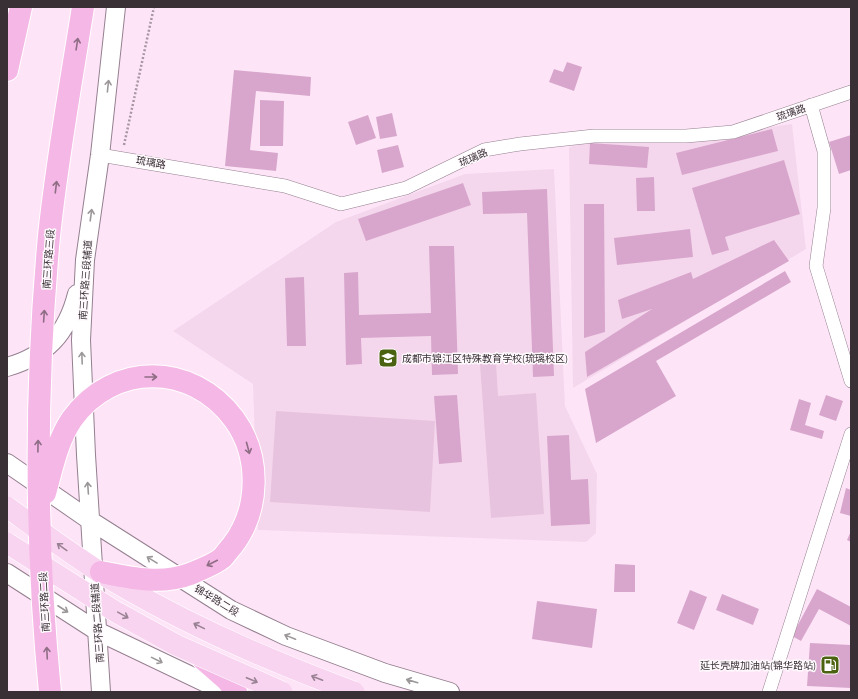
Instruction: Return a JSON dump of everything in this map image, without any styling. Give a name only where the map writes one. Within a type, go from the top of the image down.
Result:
[{"type":"highway","points":[[7,70],[21,7]]},
{"type":"highway","name":"南三环路三段","points":[[39,513],[39,392],[50,236],[60,151],[83,7]]},
{"type":"highway","points":[[39,513],[60,442],[72,420],[92,397],[113,384],[128,379],[152,376],[172,379],[198,387],[217,401],[234,419],[246,441],[252,462],[254,478],[251,506],[241,534],[222,558],[190,574],[158,581],[97,564]]},
{"type":"highway","name":"南三环路二段","points":[[39,513],[50,692]]},
{"type":"highway","points":[[197,655],[227,680],[236,692]]},
{"type":"main road","name":"南三环路三段辅道","points":[[97,564],[91,521],[86,455],[81,340],[85,260],[100,154],[116,7]]},
{"type":"main road","points":[[7,367],[25,362],[50,346],[72,315],[85,260]]},
{"type":"main road","name":"锦华路二段","points":[[7,463],[91,521],[231,610],[286,636],[385,673],[450,692]]},
{"type":"main road","points":[[7,507],[66,550],[97,564],[168,610],[255,654],[354,692]]},
{"type":"main road","points":[[7,543],[116,612],[197,655],[282,692]]},
{"type":"main road","name":"南三环路二段辅道","points":[[97,564],[97,631],[101,692]]},
{"type":"main road","points":[[7,573],[97,631],[225,692]]},
{"type":"street","name":"琉璃路","points":[[100,154],[285,186],[341,204],[406,188],[484,150],[520,144],[594,136],[686,136],[734,132],[851,92]]},
{"type":"street","points":[[811,105],[824,151],[824,208],[816,266],[851,381]]},
{"type":"street","points":[[769,692],[851,434]]},
{"type":"path","points":[[122,158],[154,7]]},
{"type":"shaded area","points":[[792,124],[806,249],[573,388],[569,148],[580,142],[666,141]]},
{"type":"shaded area","name":"成都市锦江区特殊教育学校(琉璃校区)","points":[[554,169],[565,406],[597,474],[596,533],[586,542],[258,530],[253,384],[173,331],[336,222],[465,174]]},
{"type":"shaded area","points":[[496,363],[498,396],[536,393],[544,514],[491,518],[480,364]]},
{"type":"shaded area","points":[[276,411],[435,421],[430,512],[270,502]]},
{"type":"building","points":[[567,62],[582,67],[574,91],[549,82],[554,69],[563,72]]},
{"type":"building","points":[[234,70],[311,77],[310,96],[256,91],[250,150],[278,153],[276,171],[225,166]]},
{"type":"building","points":[[260,100],[284,101],[283,146],[260,146]]},
{"type":"building","points":[[392,113],[397,136],[380,139],[376,117]]},
{"type":"building","points":[[368,115],[376,138],[356,145],[348,122]]},
{"type":"building","points":[[772,129],[778,151],[682,175],[676,153]]},
{"type":"building","points":[[851,135],[851,170],[839,174],[829,142]]},
{"type":"building","points":[[590,143],[649,147],[647,168],[589,164]]},
{"type":"building","points":[[398,145],[404,167],[382,173],[377,150]]},
{"type":"building","points":[[784,160],[800,214],[725,237],[729,250],[712,255],[692,188]]},
{"type":"building","points":[[654,177],[655,211],[637,211],[636,178]]},
{"type":"building","points":[[463,183],[471,205],[366,241],[358,219]]},
{"type":"building","points":[[547,189],[554,376],[533,377],[527,213],[483,214],[482,192]]},
{"type":"building","points":[[584,204],[604,204],[605,332],[584,338]]},
{"type":"building","points":[[690,229],[693,257],[617,265],[614,238]]},
{"type":"building","points":[[774,240],[789,261],[587,377],[585,352],[652,309],[622,319],[618,300],[691,272],[693,279]]},
{"type":"building","points":[[429,246],[454,246],[458,374],[432,375],[431,336],[361,338],[362,364],[346,365],[344,273],[358,272],[359,315],[431,313]]},
{"type":"building","points":[[785,271],[791,282],[656,361],[676,396],[596,443],[585,389]]},
{"type":"building","points":[[304,277],[306,346],[287,346],[285,278]]},
{"type":"building","points":[[457,395],[462,462],[439,464],[434,396]]},
{"type":"building","points":[[826,395],[843,401],[836,421],[819,415]]},
{"type":"building","points":[[799,399],[811,403],[805,425],[824,431],[822,439],[790,430]]},
{"type":"building","points":[[569,435],[571,480],[588,479],[590,524],[551,526],[547,436]]},
{"type":"building","points":[[846,488],[851,490],[851,516],[840,513]]},
{"type":"building","points":[[851,531],[851,542],[847,540]]},
{"type":"building","points":[[615,564],[635,565],[635,592],[614,592]]},
{"type":"building","points":[[817,589],[851,607],[851,626],[819,609],[801,641],[792,636]]},
{"type":"building","points":[[690,590],[707,597],[694,630],[677,623]]},
{"type":"building","points":[[722,594],[759,609],[753,625],[716,610]]},
{"type":"building","points":[[537,601],[597,609],[592,648],[532,639]]},
{"type":"building","name":"延长壳牌加油站(锦华路站)","points":[[810,643],[851,645],[851,688],[807,686]]},
{"type":"place","name":"成都市锦江区特殊教育学校(琉璃校区)","points":[[388,358]]},
{"type":"place","name":"延长壳牌加油站(锦华路站)","points":[[830,665]]}]
